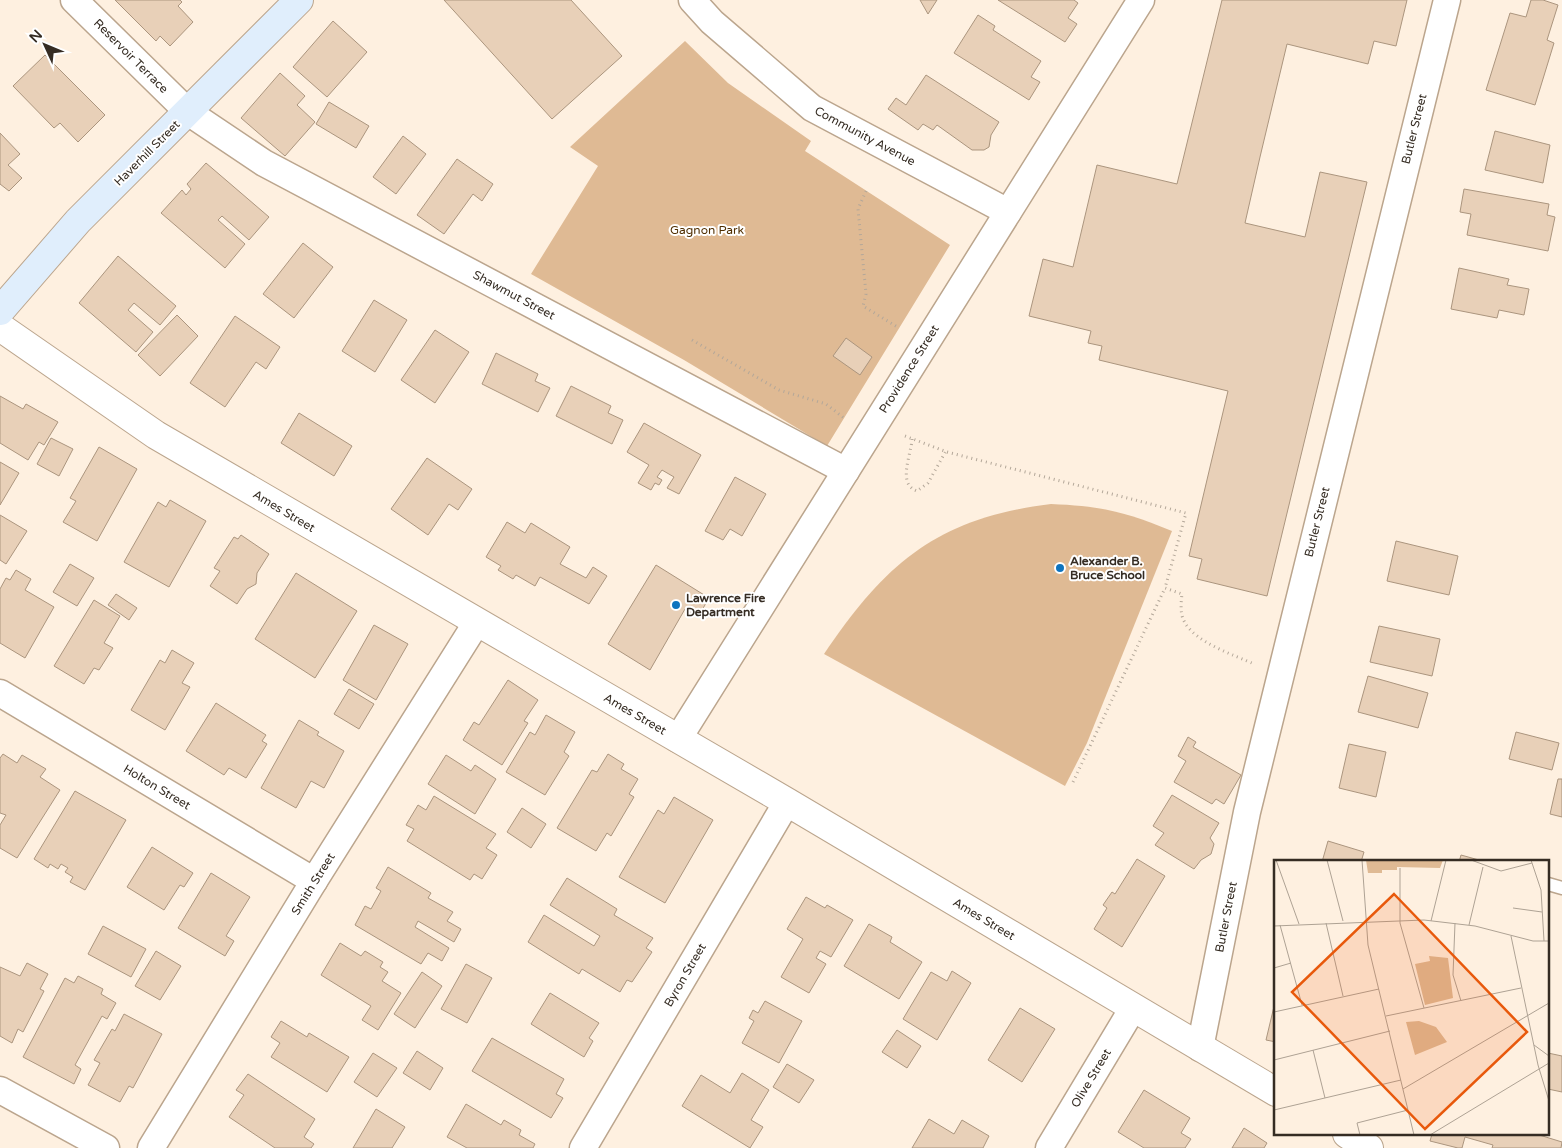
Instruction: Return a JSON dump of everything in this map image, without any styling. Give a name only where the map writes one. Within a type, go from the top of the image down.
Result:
[{"type":"main road","name":"Haverhill Street","points":[[0,311],[78,221],[299,0]]},
{"type":"street","name":"Reservoir Terrace","points":[[74,0],[188,112]]},
{"type":"street","name":"Community Avenue","points":[[692,0],[712,22],[812,108],[1008,212]]},
{"type":"street","name":"Providence Street","points":[[678,739],[1141,0]]},
{"type":"street","name":"Butler Street","points":[[1200,1048],[1247,812],[1447,0]]},
{"type":"street","name":"Shawmut Street","points":[[188,112],[264,164],[846,471]]},
{"type":"street","name":"Ames Street","points":[[0,327],[156,435],[786,802],[1274,1091]]},
{"type":"street","name":"Smith Street","points":[[151,1148],[314,881],[478,622]]},
{"type":"street","name":"Holton Street","points":[[0,693],[314,881]]},
{"type":"street","name":"Byron Street","points":[[583,1148],[786,802]]},
{"type":"street","name":"Olive Street","points":[[1049,1148],[1133,1008]]},
{"type":"street","points":[[0,1090],[106,1148]]},
{"type":"path","points":[[866,191],[858,210],[866,294],[863,306],[899,328]]},
{"type":"path","points":[[692,340],[779,390],[826,404],[844,418]]},
{"type":"path","points":[[905,436],[946,451],[1186,513],[1165,588],[1072,782]]},
{"type":"path","points":[[912,439],[906,471],[907,483],[911,489],[917,491],[928,483],[946,451]]},
{"type":"path","points":[[1165,588],[1182,594],[1184,621],[1206,642],[1267,670],[1280,673]]},
{"type":"green space","name":"Gagnon Park","points":[[685,41],[728,83],[811,141],[805,151],[950,245],[827,446],[684,360],[531,274],[598,166],[570,147]]},
{"type":"green space","points":[[1051,504],[1085,506],[1113,511],[1172,531],[1087,743],[1065,786],[824,654],[870,594],[893,570],[918,550],[946,533],[977,520],[1011,511]]},
{"type":"building","points":[[115,0],[180,0],[182,2],[178,6],[193,22],[170,46],[160,36],[156,41]]},
{"type":"building","points":[[444,0],[571,0],[622,56],[552,119]]},
{"type":"building","points":[[920,0],[937,0],[928,14]]},
{"type":"building","points":[[998,0],[1074,0],[1078,3],[1068,18],[1077,24],[1065,42]]},
{"type":"building","points":[[1222,0],[1407,0],[1396,46],[1374,41],[1368,64],[1287,44],[1260,157],[1245,223],[1305,237],[1320,172],[1367,182],[1267,596],[1197,579],[1202,559],[1189,556],[1228,391],[1099,360],[1102,346],[1088,343],[1091,331],[1029,316],[1043,259],[1073,267],[1097,165],[1177,184]]},
{"type":"building","points":[[1531,0],[1543,0],[1558,5],[1547,40],[1554,43],[1535,105],[1486,90],[1510,13],[1526,17]]},
{"type":"building","points":[[978,15],[995,26],[993,30],[1041,61],[1031,77],[1040,82],[1029,100],[954,53]]},
{"type":"building","points":[[333,21],[367,52],[327,97],[293,67]]},
{"type":"building","points":[[45,55],[105,115],[78,142],[60,123],[54,128],[13,86]]},
{"type":"building","points":[[280,73],[305,96],[297,105],[315,122],[285,156],[241,118]]},
{"type":"building","points":[[926,75],[999,122],[991,135],[989,147],[984,150],[972,150],[937,125],[933,130],[923,124],[918,130],[888,109],[896,98],[906,105]]},
{"type":"building","points":[[329,102],[369,126],[356,148],[316,124]]},
{"type":"building","points":[[1495,131],[1550,145],[1543,183],[1485,170]]},
{"type":"building","points":[[0,133],[20,154],[8,165],[22,178],[9,191],[0,184]]},
{"type":"building","points":[[403,136],[426,154],[396,194],[373,177]]},
{"type":"building","points":[[457,159],[493,184],[482,201],[473,194],[444,234],[417,215]]},
{"type":"building","points":[[206,163],[269,217],[249,240],[222,216],[218,220],[245,244],[225,268],[161,213],[182,190],[186,195],[191,189],[187,184]]},
{"type":"building","points":[[1464,189],[1549,204],[1547,215],[1555,217],[1548,251],[1467,235],[1471,214],[1460,212]]},
{"type":"building","points":[[303,243],[333,267],[294,318],[263,294]]},
{"type":"building","points":[[118,256],[176,306],[160,325],[134,303],[128,310],[153,332],[136,352],[79,303]]},
{"type":"building","points":[[1459,268],[1509,279],[1507,285],[1529,289],[1524,315],[1499,310],[1497,318],[1451,309]]},
{"type":"building","points":[[374,300],[407,320],[375,372],[342,351]]},
{"type":"building","points":[[177,315],[198,336],[160,376],[138,355]]},
{"type":"building","points":[[235,316],[280,347],[266,369],[256,362],[225,407],[190,383]]},
{"type":"building","points":[[435,330],[469,352],[435,403],[401,380]]},
{"type":"building","points":[[846,338],[872,357],[860,375],[833,356]]},
{"type":"building","points":[[496,353],[538,374],[535,381],[550,388],[538,412],[482,384]]},
{"type":"building","points":[[571,386],[611,406],[608,413],[623,420],[612,444],[556,416]]},
{"type":"building","points":[[0,396],[23,409],[26,404],[58,422],[44,445],[39,442],[28,460],[0,443]]},
{"type":"building","points":[[299,413],[352,446],[334,476],[281,443]]},
{"type":"building","points":[[644,423],[701,455],[679,494],[667,488],[674,477],[662,470],[657,477],[662,480],[659,485],[655,483],[651,490],[638,483],[649,465],[627,452]]},
{"type":"building","points":[[51,438],[73,449],[59,476],[37,464]]},
{"type":"building","points":[[99,447],[137,469],[97,541],[63,522],[76,501],[70,498]]},
{"type":"building","points":[[427,458],[472,489],[458,510],[449,504],[428,535],[391,509]]},
{"type":"building","points":[[0,462],[19,473],[0,505]]},
{"type":"building","points":[[735,477],[766,494],[742,536],[730,529],[723,540],[705,531]]},
{"type":"building","points":[[170,500],[206,521],[169,587],[124,562],[158,502],[166,507]]},
{"type":"building","points":[[0,515],[27,531],[6,564],[0,560]]},
{"type":"building","points":[[507,522],[525,533],[531,523],[570,547],[560,564],[586,578],[593,567],[607,576],[589,604],[540,577],[535,586],[516,575],[513,579],[498,570],[501,566],[486,557]]},
{"type":"building","points":[[241,535],[269,554],[257,573],[256,584],[247,589],[237,604],[210,586],[220,571],[214,568],[234,537],[238,539]]},
{"type":"building","points":[[1396,541],[1458,556],[1449,595],[1387,581]]},
{"type":"building","points":[[70,564],[94,578],[77,606],[53,592]]},
{"type":"building","points":[[656,565],[709,598],[698,617],[685,609],[650,670],[608,644]]},
{"type":"building","points":[[16,570],[31,579],[25,590],[54,607],[25,658],[0,643],[0,589],[6,578],[10,580]]},
{"type":"building","points":[[296,573],[357,611],[315,678],[255,639]]},
{"type":"building","points":[[116,594],[137,608],[129,620],[108,605]]},
{"type":"building","points":[[94,600],[120,616],[104,643],[113,648],[99,670],[94,668],[84,684],[54,666]]},
{"type":"building","points":[[374,625],[408,644],[376,700],[343,680]]},
{"type":"building","points":[[1379,626],[1440,639],[1432,676],[1370,662]]},
{"type":"building","points":[[172,650],[194,663],[182,683],[190,687],[165,730],[131,710],[160,660],[165,663]]},
{"type":"building","points":[[1368,676],[1428,693],[1418,728],[1358,712]]},
{"type":"building","points":[[508,680],[538,700],[524,721],[528,723],[502,765],[463,740],[474,722],[479,725]]},
{"type":"building","points":[[349,689],[374,704],[359,729],[334,714]]},
{"type":"building","points":[[216,703],[266,735],[262,741],[267,744],[246,778],[229,768],[224,775],[186,751]]},
{"type":"building","points":[[546,715],[575,732],[564,752],[569,756],[545,795],[506,772],[530,732],[535,735]]},
{"type":"building","points":[[299,720],[319,732],[317,735],[344,751],[324,788],[311,781],[296,808],[261,788]]},
{"type":"building","points":[[1516,732],[1559,743],[1552,770],[1509,759]]},
{"type":"building","points":[[1188,737],[1196,742],[1193,747],[1241,775],[1224,804],[1216,799],[1212,804],[1174,782],[1186,761],[1178,756]]},
{"type":"building","points":[[1349,744],[1386,752],[1376,797],[1339,788]]},
{"type":"building","points":[[3,754],[17,763],[22,755],[46,769],[40,777],[60,790],[17,858],[0,848],[0,825],[6,815],[0,813],[0,758]]},
{"type":"building","points":[[608,754],[624,764],[621,769],[638,779],[629,794],[634,797],[611,836],[607,833],[596,851],[557,828],[592,770],[597,772]]},
{"type":"building","points":[[446,755],[471,771],[475,765],[496,779],[475,814],[428,784]]},
{"type":"building","points":[[1558,779],[1562,779],[1562,817],[1550,814]]},
{"type":"building","points":[[75,791],[126,820],[85,890],[70,882],[73,877],[65,872],[68,868],[61,864],[58,869],[50,864],[48,868],[34,859]]},
{"type":"building","points":[[1172,795],[1219,823],[1210,838],[1214,844],[1211,854],[1201,860],[1194,869],[1155,845],[1164,833],[1153,826]]},
{"type":"building","points":[[434,796],[496,834],[486,848],[497,855],[482,879],[474,874],[470,880],[407,841],[414,829],[406,825],[418,805],[426,810]]},
{"type":"building","points":[[674,797],[713,820],[665,903],[619,877],[658,810],[664,814]]},
{"type":"building","points":[[522,808],[546,824],[531,848],[507,832]]},
{"type":"building","points":[[1328,841],[1364,852],[1362,860],[1323,860]]},
{"type":"building","points":[[152,847],[193,873],[184,887],[180,885],[164,910],[127,887]]},
{"type":"building","points":[[1461,855],[1479,860],[1460,860]]},
{"type":"building","points":[[1137,859],[1165,876],[1122,947],[1094,929],[1107,908],[1103,905],[1112,892],[1115,894]]},
{"type":"building","points":[[388,867],[431,893],[428,898],[453,912],[447,921],[461,929],[454,942],[418,921],[415,927],[449,948],[442,961],[428,953],[421,964],[355,925],[365,906],[371,909],[381,891],[376,888]]},
{"type":"building","points":[[211,873],[250,897],[226,936],[234,941],[225,956],[178,928]]},
{"type":"building","points":[[567,878],[617,909],[614,915],[653,938],[646,948],[652,952],[632,982],[627,980],[620,992],[582,969],[579,974],[528,942],[544,915],[594,946],[600,936],[550,905]]},
{"type":"building","points":[[806,897],[825,908],[827,905],[853,920],[831,957],[820,951],[816,958],[826,964],[809,993],[781,977],[803,939],[787,929]]},
{"type":"building","points":[[869,924],[892,937],[890,942],[922,962],[899,999],[844,966]]},
{"type":"building","points":[[103,926],[146,949],[131,977],[88,954]]},
{"type":"building","points":[[340,943],[361,956],[365,951],[383,962],[380,967],[388,972],[382,981],[401,993],[378,1030],[362,1020],[371,1006],[321,975]]},
{"type":"building","points":[[156,951],[181,966],[160,1000],[135,986]]},
{"type":"building","points":[[27,963],[48,974],[40,989],[44,991],[23,1032],[18,1029],[12,1043],[0,1036],[0,967],[20,976]]},
{"type":"building","points":[[466,964],[492,978],[467,1023],[441,1009]]},
{"type":"building","points":[[952,971],[971,983],[937,1040],[903,1019],[931,972],[947,981]]},
{"type":"building","points":[[422,972],[442,986],[415,1028],[394,1014]]},
{"type":"building","points":[[78,976],[103,989],[101,994],[116,1003],[107,1019],[102,1016],[75,1065],[81,1069],[74,1084],[23,1057],[65,978],[74,983]]},
{"type":"building","points":[[550,993],[599,1023],[589,1038],[593,1041],[584,1057],[531,1024]]},
{"type":"building","points":[[765,1001],[802,1021],[779,1063],[742,1043],[754,1021],[749,1018],[753,1010],[758,1013]]},
{"type":"building","points":[[1274,1006],[1274,1042],[1266,1040]]},
{"type":"building","points":[[1020,1008],[1055,1029],[1022,1082],[988,1060]]},
{"type":"building","points":[[124,1014],[162,1034],[133,1088],[129,1086],[120,1102],[88,1085],[100,1063],[94,1060],[112,1029],[115,1031]]},
{"type":"building","points":[[281,1021],[307,1037],[309,1033],[349,1057],[327,1092],[271,1057],[280,1043],[271,1037]]},
{"type":"building","points":[[897,1030],[921,1046],[907,1068],[882,1052]]},
{"type":"building","points":[[492,1038],[564,1079],[556,1094],[563,1098],[551,1118],[472,1071]]},
{"type":"building","points":[[417,1051],[443,1068],[430,1090],[403,1073]]},
{"type":"building","points":[[373,1053],[397,1068],[377,1097],[354,1082]]},
{"type":"building","points":[[1550,1053],[1562,1056],[1562,1092],[1550,1089]]},
{"type":"building","points":[[787,1064],[814,1080],[799,1103],[773,1087]]},
{"type":"building","points":[[742,1073],[769,1090],[751,1120],[763,1127],[750,1148],[682,1106],[701,1075],[730,1093]]},
{"type":"building","points":[[248,1074],[315,1119],[304,1137],[314,1144],[311,1148],[275,1148],[229,1117],[244,1095],[236,1090]]},
{"type":"building","points":[[1144,1090],[1190,1118],[1181,1133],[1191,1139],[1185,1148],[1144,1148],[1118,1132]]},
{"type":"building","points":[[466,1104],[501,1125],[504,1120],[521,1130],[519,1135],[535,1144],[533,1148],[467,1148],[447,1137]]},
{"type":"building","points":[[376,1109],[405,1127],[392,1148],[353,1148]]},
{"type":"building","points":[[929,1119],[954,1134],[962,1120],[989,1136],[983,1148],[912,1148]]},
{"type":"building","points":[[1244,1128],[1267,1143],[1264,1148],[1232,1148]]},
{"type":"building","points":[[1431,1136],[1542,1136],[1562,1142],[1561,1148],[1492,1148],[1493,1145],[1465,1137],[1462,1148],[1458,1148],[1430,1141]]},
{"type":"place","name":"Alexander B. Bruce School","points":[[1060,568]]},
{"type":"place","name":"Lawrence Fire Department","points":[[676,605]]}]
